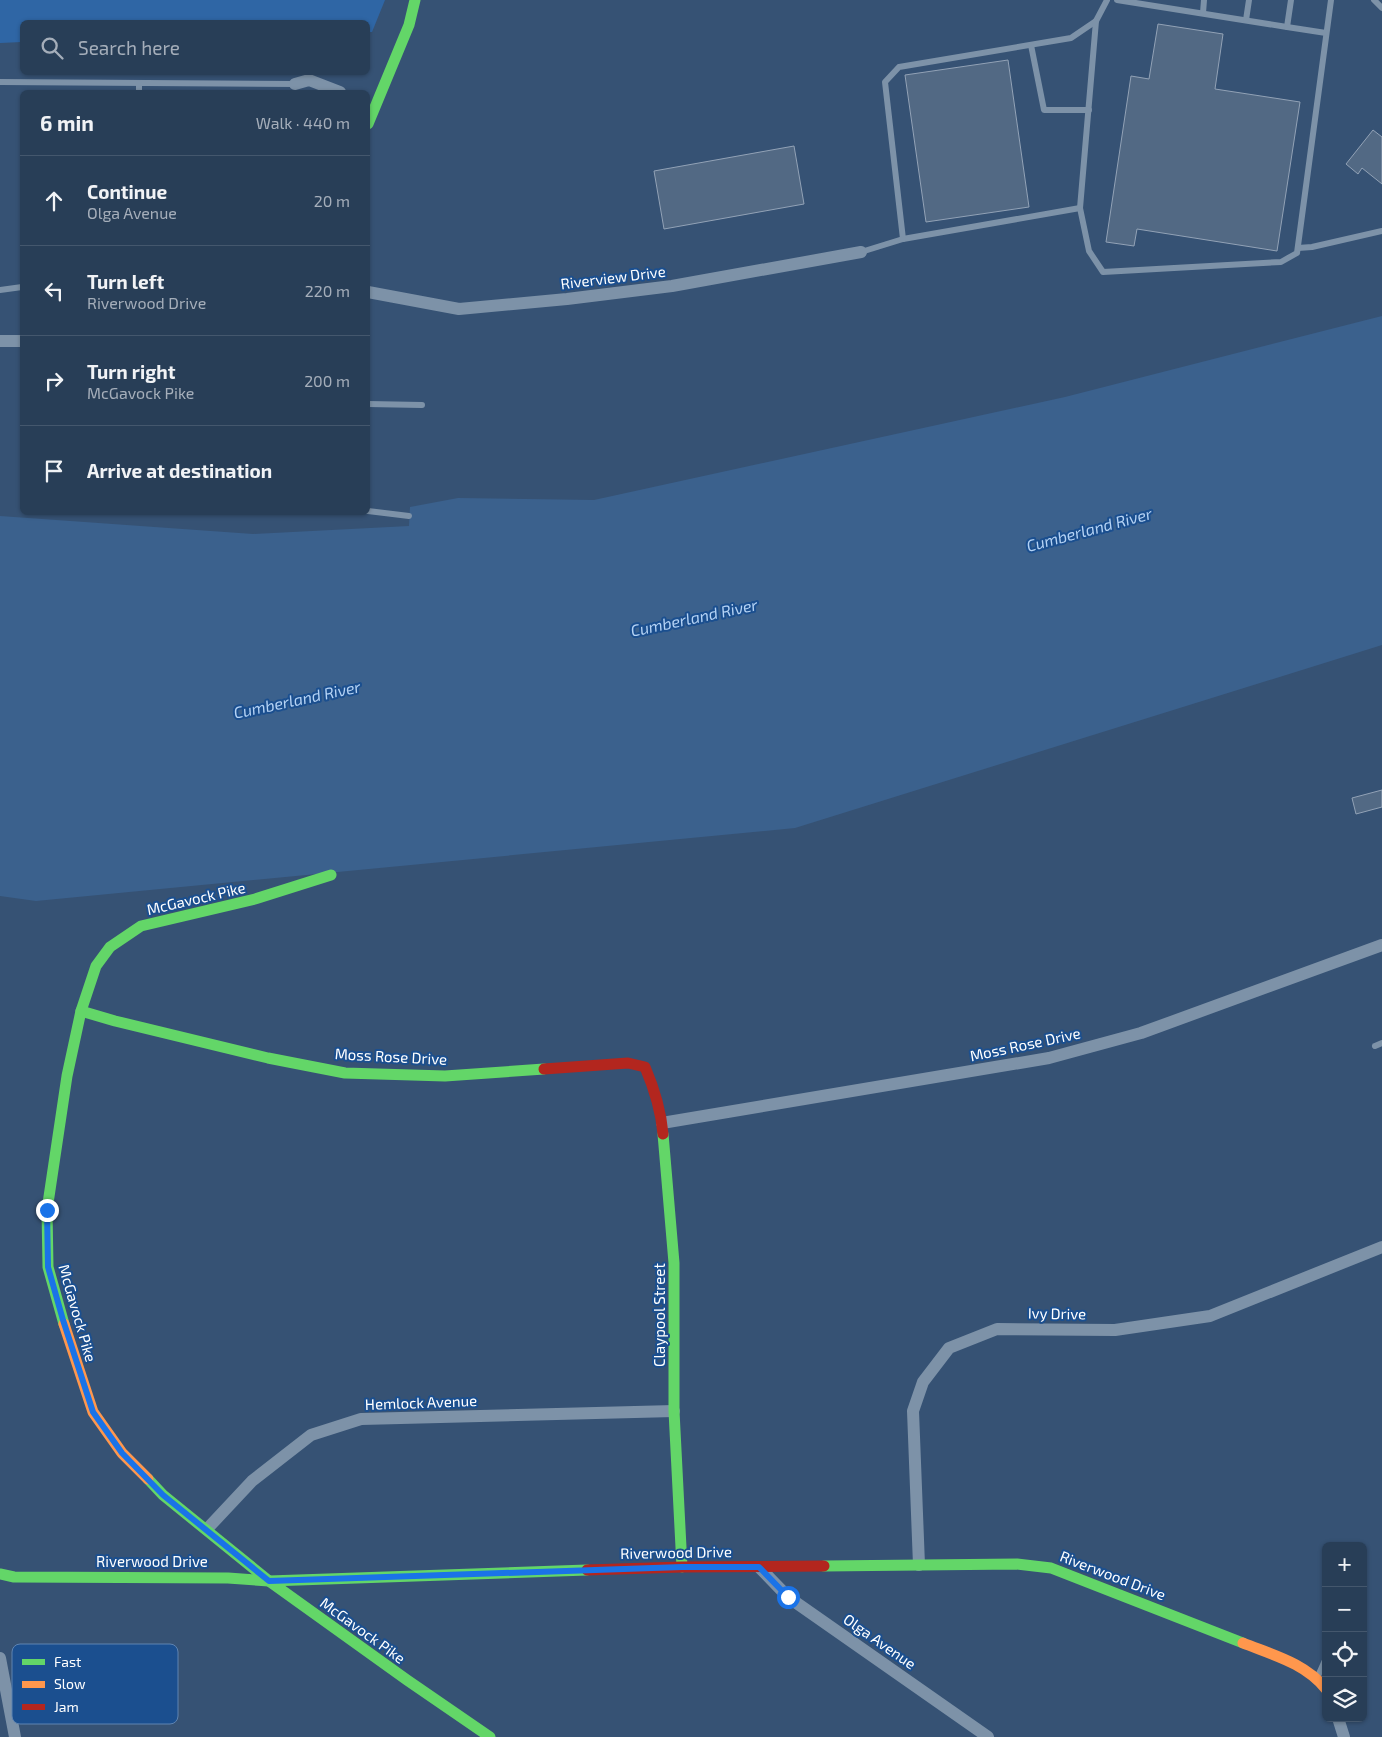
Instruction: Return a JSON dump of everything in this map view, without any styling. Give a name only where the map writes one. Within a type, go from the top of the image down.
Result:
[{"type":"street","points":[[409,25],[415,0]]},
{"type":"street","points":[[372,104],[409,25],[425,0]]},
{"type":"street","points":[[299,88],[309,80],[335,90]]},
{"type":"street","name":"Riverview Drive","points":[[370,292],[459,309],[567,299],[672,286],[861,252]]},
{"type":"street","points":[[0,340],[20,341]]},
{"type":"street","name":"McGavock Pike","points":[[331,875],[255,899],[141,926],[110,946],[96,966],[82,1011],[67,1076],[47,1210],[48,1267],[93,1412],[122,1453],[163,1495],[269,1581],[490,1737]]},
{"type":"street","name":"Moss Rose Drive","points":[[662,1123],[1049,1058],[1141,1033],[1382,945]]},
{"type":"street","name":"Moss Rose Drive","points":[[82,1011],[115,1021],[259,1056],[345,1072],[444,1076],[628,1062],[645,1067]]},
{"type":"street","name":"Claypool Street","points":[[645,1067],[652,1084],[662,1123],[674,1263],[674,1411],[682,1567]]},
{"type":"street","name":"Ivy Drive","points":[[918,1565],[913,1411],[923,1382],[949,1348],[997,1329],[1115,1330],[1210,1316],[1382,1247]]},
{"type":"street","name":"Hemlock Avenue","points":[[207,1529],[252,1481],[311,1435],[361,1419],[674,1411]]},
{"type":"street","name":"Riverwood Drive","points":[[0,1574],[14,1577],[228,1578],[269,1581],[682,1567],[1017,1564],[1051,1568],[1297,1664],[1317,1678],[1322,1684]]},
{"type":"street","name":"Olga Avenue","points":[[759,1567],[788,1597],[988,1737]]},
{"type":"street","points":[[0,1658],[12,1717]]},
{"type":"street","points":[[1339,1722],[1344,1737]]},
{"type":"street","points":[[13,1724],[16,1737]]},
{"type":"lane","points":[[1106,0],[1096,21],[1080,208],[1089,251],[1103,272],[1281,262],[1297,253],[1331,0]]},
{"type":"lane","points":[[1118,0],[1162,3],[1203,13],[1326,33]]},
{"type":"lane","points":[[1203,13],[1204,0]]},
{"type":"lane","points":[[1246,20],[1249,0]]},
{"type":"lane","points":[[1287,27],[1291,0]]},
{"type":"lane","points":[[1374,0],[1382,8]]},
{"type":"lane","points":[[903,239],[885,82],[899,67],[1071,38],[1096,21]]},
{"type":"lane","points":[[1031,44],[1044,110],[1089,110]]},
{"type":"lane","points":[[0,82],[258,83],[299,88]]},
{"type":"lane","points":[[140,83],[140,90]]},
{"type":"lane","points":[[258,83],[258,90]]},
{"type":"lane","points":[[861,252],[903,239],[1080,208]]},
{"type":"lane","points":[[1298,248],[1312,247],[1382,231]]},
{"type":"lane","points":[[0,290],[20,287]]},
{"type":"lane","points":[[370,404],[422,405]]},
{"type":"lane","points":[[370,511],[409,516]]},
{"type":"lane","points":[[1317,1678],[1322,1667]]},
{"type":"shaded area","points":[[0,0],[385,0],[372,32],[370,32],[370,20],[20,20],[20,42],[0,43]]},
{"type":"water","name":"Cumberland River","points":[[1382,316],[1382,645],[795,828],[36,901],[0,896],[0,516],[253,534],[409,526],[410,507],[458,498],[594,500],[1065,397]]},
{"type":"building","points":[[1158,24],[1223,34],[1215,89],[1300,102],[1277,251],[1137,229],[1134,246],[1106,242],[1131,76],[1149,79]]},
{"type":"building","points":[[1008,60],[1029,207],[926,222],[905,75]]},
{"type":"building","points":[[1373,130],[1382,137],[1382,184],[1362,168],[1358,174],[1346,164]]},
{"type":"building","points":[[794,146],[804,204],[664,229],[654,171]]},
{"type":"building","points":[[1382,790],[1382,807],[1356,814],[1352,798]]},
{"type":"traffic: fast","points":[[370,119],[409,25],[415,0]]},
{"type":"traffic: fast","points":[[64,1324],[48,1267],[47,1210],[67,1076],[81,1011],[96,966],[110,947],[141,926],[255,899],[331,875]]},
{"type":"traffic: fast","points":[[81,1011],[268,1058],[345,1073],[445,1076],[544,1069]]},
{"type":"traffic: fast","points":[[663,1134],[674,1263],[674,1411],[682,1567]]},
{"type":"traffic: fast","points":[[148,1479],[163,1495],[269,1581],[490,1737]]},
{"type":"traffic: fast","points":[[824,1566],[1017,1564],[1051,1568],[1243,1643]]},
{"type":"traffic: fast","points":[[0,1574],[14,1577],[228,1578],[269,1581],[587,1570]]},
{"type":"traffic: slow","points":[[64,1324],[93,1412],[122,1453],[148,1479]]},
{"type":"traffic: slow","points":[[1243,1643],[1298,1666],[1322,1684]]},
{"type":"traffic: jam","points":[[544,1069],[628,1063],[645,1067],[657,1100],[663,1134]]},
{"type":"traffic: jam","points":[[587,1570],[824,1566]]},
{"type":"route","points":[[47,1210],[48,1267],[77,1367],[93,1412],[122,1453],[163,1495],[269,1581],[682,1567],[759,1567],[788,1597]]}]
